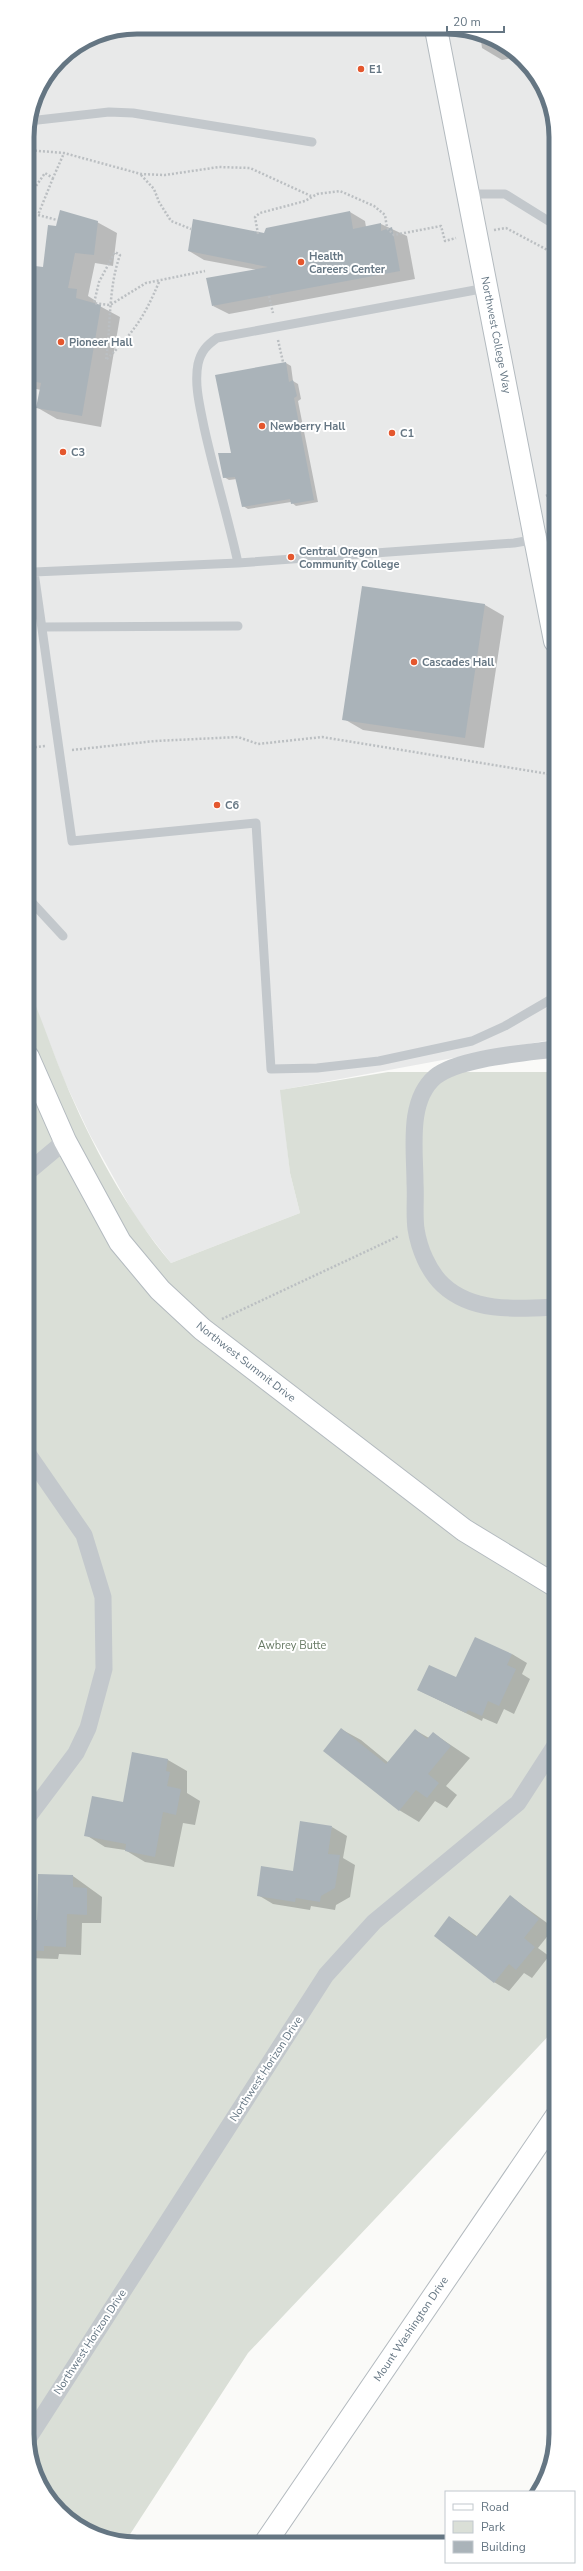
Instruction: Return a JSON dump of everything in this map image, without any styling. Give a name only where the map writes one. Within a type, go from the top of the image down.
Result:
[{"type":"street","name":"Northwest College Way","points":[[437,34],[486,288],[545,538],[549,579]]},
{"type":"street","points":[[549,1050],[501,1056],[454,1067],[437,1076],[426,1085],[419,1102],[415,1124],[416,1228],[425,1261],[443,1285],[466,1300],[510,1310],[549,1307]]},
{"type":"street","name":"Northwest Summit Drive","points":[[34,1070],[65,1141],[120,1242],[160,1290],[202,1329],[464,1530],[549,1582]]},
{"type":"street","points":[[34,1167],[65,1141]]},
{"type":"street","points":[[34,1463],[84,1535],[103,1597],[104,1669],[88,1728],[76,1753],[34,1809]]},
{"type":"street","name":"Northwest Horizon Drive","points":[[34,2430],[326,1975],[374,1922],[518,1803],[549,1755]]},
{"type":"street","name":"Mount Washington Drive","points":[[269,2537],[549,2127]]},
{"type":"lane","points":[[35,121],[109,112],[133,113],[312,142]]},
{"type":"lane","points":[[469,194],[505,194],[549,220]]},
{"type":"lane","points":[[238,563],[226,512],[217,486],[198,393],[198,364],[204,348],[217,338],[486,288]]},
{"type":"lane","points":[[34,571],[238,563],[545,538]]},
{"type":"lane","points":[[34,586],[42,627],[72,841],[256,823],[271,1069],[318,1068],[379,1061],[472,1041],[506,1026],[549,1001]]},
{"type":"lane","points":[[42,627],[238,626]]},
{"type":"lane","points":[[34,903],[63,936]]},
{"type":"path","points":[[34,151],[64,153],[141,174],[165,175],[219,167],[250,168],[311,196],[340,191],[356,198],[385,215],[387,228],[394,235],[441,226],[446,241],[476,233],[506,228],[549,251]]},
{"type":"path","points":[[57,220],[38,216],[64,153]]},
{"type":"path","points":[[34,189],[45,173],[53,178]]},
{"type":"path","points":[[141,174],[154,189],[159,202],[171,221],[191,229]]},
{"type":"path","points":[[258,234],[255,217],[260,213],[305,202],[311,196]]},
{"type":"path","points":[[159,282],[149,305],[132,335],[106,360],[110,305],[112,280],[120,255],[114,252],[99,282],[94,303],[110,305],[146,283],[159,282],[205,271]]},
{"type":"path","points":[[34,748],[59,748],[72,750],[140,742],[238,738],[258,744],[322,737],[549,774]]},
{"type":"path","points":[[202,1329],[416,1228]]},
{"type":"shaded area","name":"Central Oregon Community College","points":[[137,34],[446,34],[479,39],[509,55],[528,74],[544,104],[549,137],[549,1040],[281,1090],[290,1173],[300,1213],[171,1263],[136,1218],[90,1135],[64,1080],[34,1003],[34,130],[39,104],[51,80],[64,64],[74,55],[104,39],[117,36]]},
{"type":"green space","name":"Awbrey Butte","points":[[34,1001],[74,1103],[98,1151],[139,1221],[171,1263],[300,1213],[290,1173],[280,1090],[388,1072],[549,1072],[549,2035],[248,2353],[128,2537],[104,2532],[85,2523],[74,2516],[51,2491],[38,2461],[34,2434]]},
{"type":"building","name":"Pioneer Hall","points":[[60,210],[98,221],[94,255],[75,253],[68,288],[77,289],[76,298],[101,305],[82,416],[36,408],[41,383],[34,382],[34,266],[43,267],[48,225],[56,226]]},
{"type":"building","name":"Health Careers Center","points":[[350,211],[353,229],[381,223],[381,231],[392,227],[400,271],[212,306],[206,278],[268,267],[188,251],[193,219],[264,233],[266,228]]},
{"type":"building","name":"Newberry Hall","points":[[286,362],[289,382],[293,380],[297,396],[294,398],[314,500],[291,504],[290,499],[242,507],[235,477],[223,478],[218,453],[231,453],[215,375]]},
{"type":"building","name":"Cascades Hall","points":[[362,586],[485,604],[465,738],[342,720]]},
{"type":"building","points":[[475,1637],[512,1654],[507,1665],[516,1669],[499,1706],[488,1701],[482,1716],[468,1710],[466,1713],[417,1690],[429,1665],[456,1677]]},
{"type":"building","points":[[341,1728],[386,1764],[415,1729],[427,1739],[433,1732],[451,1746],[428,1774],[439,1783],[427,1798],[416,1790],[399,1811],[323,1751]]},
{"type":"building","points":[[132,1752],[168,1759],[166,1771],[170,1772],[167,1786],[181,1789],[176,1815],[163,1812],[155,1857],[125,1851],[126,1844],[84,1836],[92,1796],[123,1802]]},
{"type":"building","points":[[300,1821],[332,1826],[328,1854],[340,1855],[335,1888],[321,1896],[320,1902],[296,1898],[295,1902],[257,1896],[261,1866],[293,1871]]},
{"type":"building","points":[[38,1874],[73,1875],[73,1887],[87,1888],[87,1915],[67,1914],[66,1947],[44,1946],[44,1951],[34,1950],[34,1920],[37,1920]]},
{"type":"building","points":[[510,1895],[539,1919],[524,1938],[535,1947],[516,1970],[509,1964],[494,1983],[434,1936],[449,1916],[476,1937]]},
{"type":"place","name":"E1","points":[[361,69]]},
{"type":"place","name":"Health Careers Center","points":[[301,262]]},
{"type":"place","name":"Pioneer Hall","points":[[61,342]]},
{"type":"place","name":"Newberry Hall","points":[[262,426]]},
{"type":"place","name":"C1","points":[[392,433]]},
{"type":"place","name":"C3","points":[[63,452]]},
{"type":"place","name":"Central Oregon Community College","points":[[291,557]]},
{"type":"place","name":"Cascades Hall","points":[[414,662]]},
{"type":"place","name":"C6","points":[[217,805]]}]
